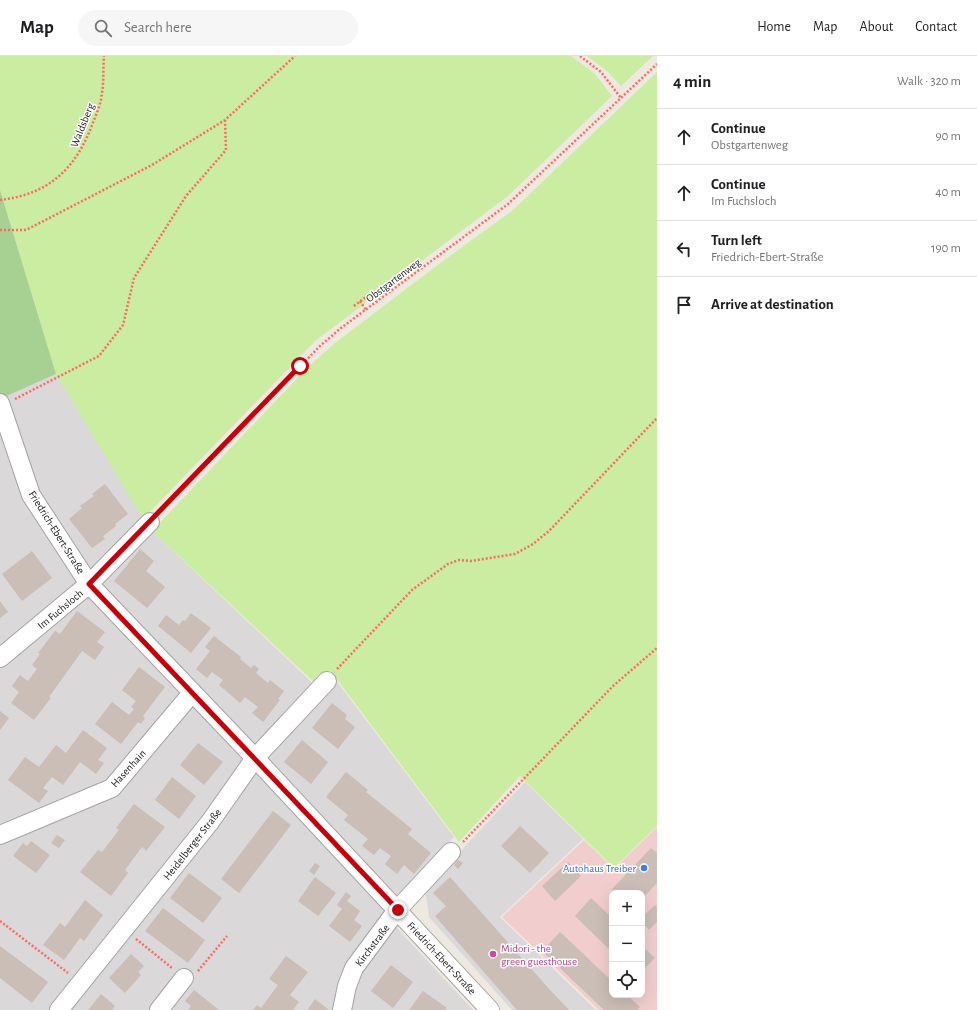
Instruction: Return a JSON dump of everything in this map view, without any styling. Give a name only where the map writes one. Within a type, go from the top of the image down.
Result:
[{"type":"street","name":"Friedrich-Ebert-Straße","points":[[1,405],[31,495],[89,584],[192,694],[255,758],[490,1010]]},
{"type":"street","name":"Im Fuchsloch","points":[[0,658],[89,584],[150,522]]},
{"type":"street","name":"Heidelberger Straße","points":[[60,1010],[210,822],[255,758],[327,681]]},
{"type":"street","name":"Hasenhain","points":[[0,835],[112,788],[192,694]]},
{"type":"street","name":"Kirchstraße","points":[[342,1010],[347,986],[354,968],[398,910],[451,852]]},
{"type":"street","points":[[159,1010],[184,978]]},
{"type":"path","name":"Waldsberg","points":[[0,200],[21,196],[40,189],[57,178],[77,157],[87,139],[102,93],[104,56]]},
{"type":"path","points":[[0,230],[26,230],[152,165],[225,120],[295,56]]},
{"type":"path","points":[[580,56],[601,72],[621,98]]},
{"type":"path","name":"Obstgartenweg","points":[[150,522],[320,346],[508,204],[657,64]]},
{"type":"path","points":[[1,405],[99,356],[112,340],[123,325],[134,278],[186,196],[226,150],[225,120]]},
{"type":"path","points":[[354,306],[366,297]]},
{"type":"path","points":[[360,301],[366,310]]},
{"type":"path","points":[[327,681],[412,590],[448,564],[459,560],[471,561],[515,554],[550,532],[657,418]]},
{"type":"path","points":[[451,852],[460,846],[614,686],[657,648]]},
{"type":"path","points":[[0,921],[81,983]]},
{"type":"path","points":[[148,948],[184,978],[196,974],[227,936]]},
{"type":"shaded area","points":[[56,374],[152,531],[322,692],[335,679],[454,837],[383,913],[473,1010],[0,1010],[0,399]]},
{"type":"shaded area","points":[[525,782],[583,839],[500,917],[596,1010],[512,1010],[429,917],[425,889]]},
{"type":"shaded area","points":[[657,827],[657,1010],[599,1010],[502,917],[584,840],[614,869]]},
{"type":"green space","points":[[0,56],[571,56],[594,73],[612,96],[508,196],[315,341],[143,519],[56,374],[0,190]]},
{"type":"green space","points":[[587,56],[653,56],[621,86],[608,72]]},
{"type":"green space","points":[[657,72],[657,826],[614,868],[520,776],[459,842],[330,670],[316,684],[152,531],[306,369],[335,343],[513,210]]},
{"type":"green space","points":[[0,190],[56,374],[0,399]]},
{"type":"building","points":[[105,484],[128,514],[103,536],[105,539],[92,548],[69,519],[82,508],[80,506],[94,496],[92,494]]},
{"type":"building","points":[[140,549],[154,561],[146,571],[165,587],[147,608],[114,581]]},
{"type":"building","points":[[32,551],[52,578],[22,601],[2,574]]},
{"type":"building","points":[[0,601],[8,612],[0,618]]},
{"type":"building","points":[[77,611],[105,632],[97,642],[104,647],[95,660],[82,651],[49,697],[51,698],[34,720],[11,703],[19,692],[12,686],[20,675],[28,681],[37,669],[32,665],[40,654],[38,653],[55,631],[60,634]]},
{"type":"building","points":[[191,613],[211,628],[191,653],[158,626],[166,615],[179,625],[183,620],[185,621]]},
{"type":"building","points":[[214,636],[241,657],[240,659],[251,668],[254,665],[259,669],[256,673],[268,683],[270,680],[284,691],[278,699],[280,700],[263,722],[252,713],[258,707],[245,697],[240,703],[219,685],[223,680],[212,672],[207,678],[196,669],[210,651],[205,647]]},
{"type":"building","points":[[139,667],[165,687],[143,716],[145,718],[141,724],[138,722],[121,744],[95,724],[112,702],[129,715],[134,709],[131,707],[136,701],[122,690]]},
{"type":"building","points":[[332,703],[347,715],[345,719],[355,727],[338,749],[312,728]]},
{"type":"building","points":[[0,711],[9,718],[0,730]]},
{"type":"building","points":[[83,730],[107,748],[98,760],[104,763],[96,774],[80,762],[63,785],[52,777],[43,788],[48,791],[39,803],[8,780],[25,757],[39,767],[56,745],[66,753]]},
{"type":"building","points":[[302,740],[328,762],[311,784],[284,762]]},
{"type":"building","points":[[198,743],[223,762],[204,785],[180,765]]},
{"type":"building","points":[[346,772],[368,790],[366,792],[412,829],[408,834],[431,853],[414,874],[404,865],[397,874],[385,864],[391,856],[380,848],[374,855],[362,846],[368,839],[344,820],[348,815],[326,797]]},
{"type":"building","points":[[172,777],[196,796],[179,819],[155,800]]},
{"type":"building","points":[[134,804],[165,827],[146,851],[142,847],[125,870],[128,873],[111,896],[80,872],[98,850],[102,852],[119,830],[116,828]]},
{"type":"building","points":[[273,811],[291,825],[239,893],[221,879]]},
{"type":"building","points":[[520,826],[549,853],[530,873],[501,846]]},
{"type":"building","points":[[57,835],[65,840],[59,848],[51,843]]},
{"type":"building","points":[[31,841],[50,855],[36,873],[13,856],[23,843],[27,846]]},
{"type":"building","name":"Autohaus Treiber","points":[[651,848],[657,853],[657,885],[656,884],[645,896],[645,890],[612,889]]},
{"type":"building","points":[[458,860],[463,863],[458,869],[454,865]]},
{"type":"building","points":[[568,862],[581,876],[555,901],[542,886]]},
{"type":"building","points":[[315,863],[320,866],[314,875],[309,871]]},
{"type":"building","points":[[189,873],[222,898],[203,923],[170,898]]},
{"type":"building","points":[[315,877],[336,893],[318,916],[298,901]]},
{"type":"building","name":"Midori - the green guesthouse","points":[[450,877],[569,1010],[517,1010],[435,916],[446,906],[433,893]]},
{"type":"building","points":[[346,892],[351,896],[347,901],[360,911],[354,920],[362,926],[350,942],[329,926],[342,909],[337,905]]},
{"type":"building","points":[[591,898],[609,915],[609,949],[575,916]]},
{"type":"building","points":[[85,900],[103,915],[84,941],[80,938],[64,960],[43,945],[60,923],[65,927]]},
{"type":"building","points":[[655,905],[657,907],[657,922],[649,930],[645,925],[645,914]]},
{"type":"building","points":[[163,908],[205,940],[188,963],[145,931]]},
{"type":"building","points":[[560,932],[609,978],[609,998],[630,998],[640,1007],[637,1010],[604,1010],[542,951]]},
{"type":"building","points":[[0,946],[48,982],[32,1003],[0,978]]},
{"type":"building","points":[[645,949],[655,958],[645,968]]},
{"type":"building","points":[[131,954],[144,966],[138,972],[141,975],[125,993],[109,978]]},
{"type":"building","points":[[286,956],[308,972],[290,995],[299,1002],[293,1010],[253,1010],[257,1005],[261,1008],[278,985],[269,979]]},
{"type":"building","points":[[391,965],[413,982],[393,1008],[371,991]]},
{"type":"building","points":[[194,990],[219,1010],[188,1010],[191,1006],[185,1001]]},
{"type":"building","points":[[423,991],[447,1008],[445,1010],[409,1010]]},
{"type":"building","points":[[101,994],[115,1006],[112,1010],[88,1010]]},
{"type":"building","points":[[315,999],[329,1010],[309,1010],[308,1009]]},
{"type":"place","name":"Autohaus Treiber","points":[[644,868]]},
{"type":"place","name":"Midori - the green guesthouse","points":[[493,954]]},
{"type":"route","points":[[300,366],[89,584],[398,910]]}]
